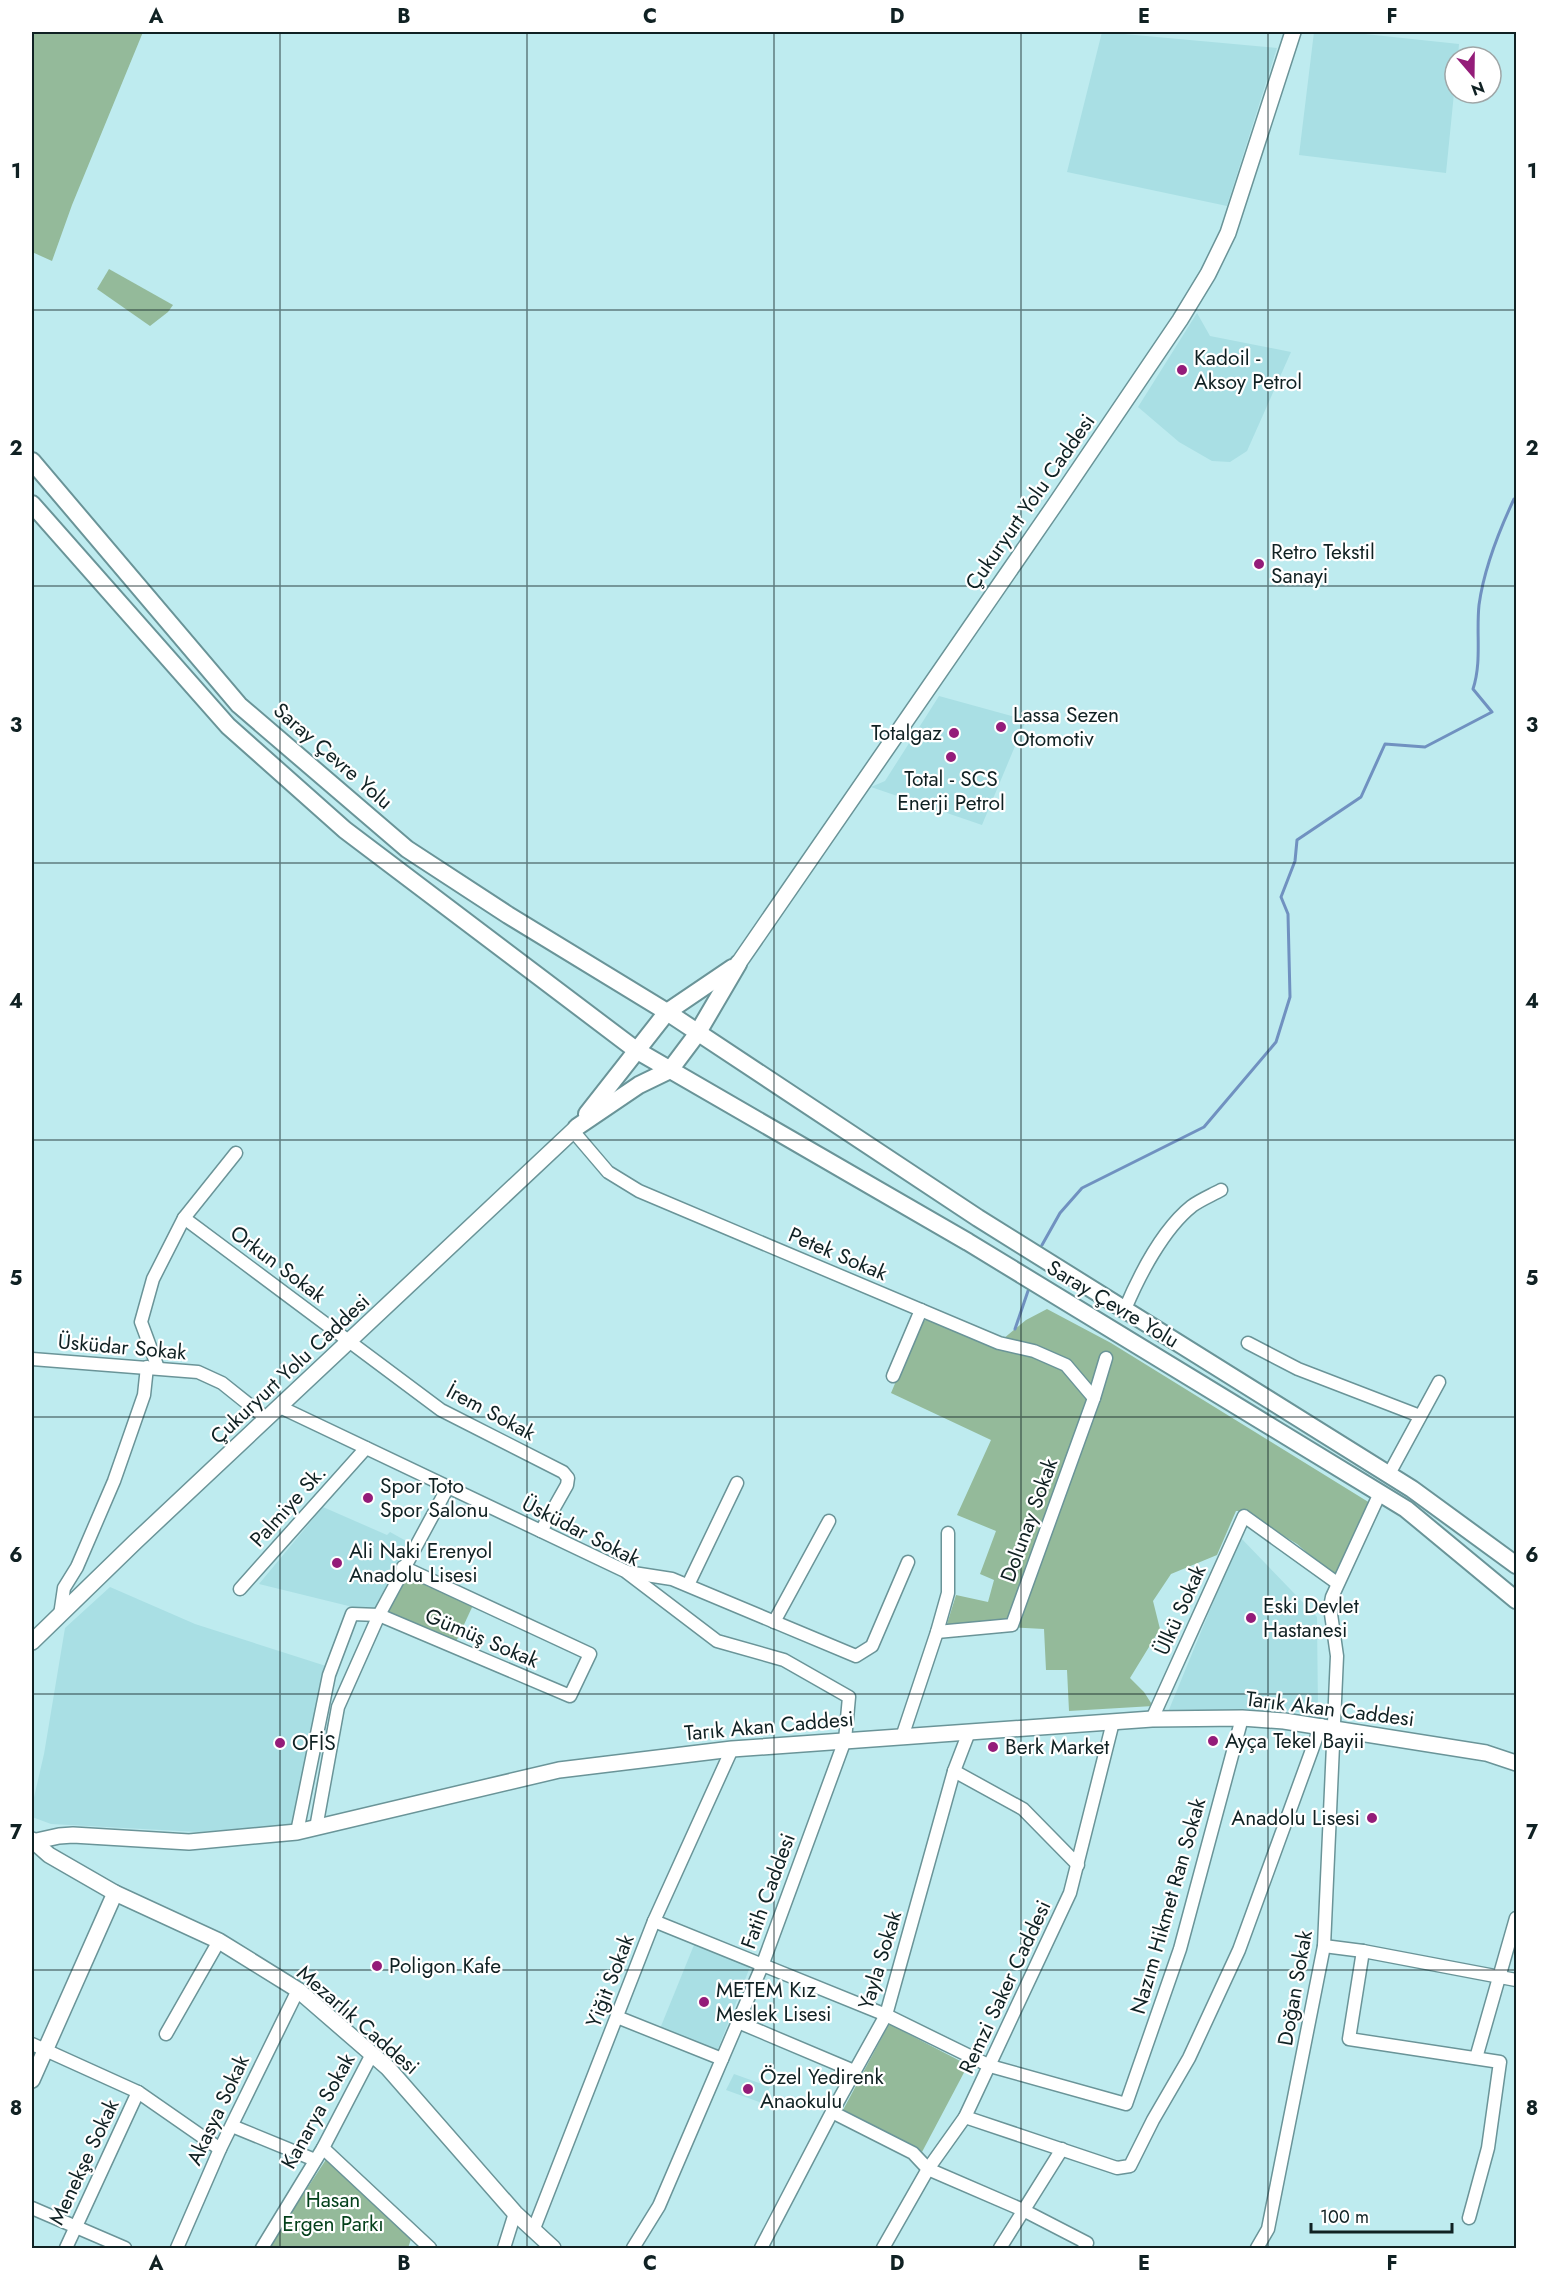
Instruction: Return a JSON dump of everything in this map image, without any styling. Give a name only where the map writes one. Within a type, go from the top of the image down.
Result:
[{"type":"highway","name":"Saray Çevre Yolu","points":[[32,461],[239,705],[407,849],[508,915],[667,1012],[978,1218],[1389,1474],[1516,1564]]},
{"type":"highway","points":[[32,504],[236,734],[345,830],[636,1050]]},
{"type":"highway","points":[[575,1129],[667,1012],[738,964]]},
{"type":"highway","points":[[575,1129],[639,1085],[670,1070],[697,1034],[738,964]]},
{"type":"highway","name":"Saray Çevre Yolu","points":[[636,1050],[968,1242],[1380,1492],[1406,1509],[1516,1600]]},
{"type":"main road","name":"Çukuryurt Yolu Caddesi","points":[[738,964],[1054,506],[1180,320],[1208,274],[1228,233],[1293,32]]},
{"type":"main road","name":"Çukuryurt Yolu Caddesi","points":[[32,1642],[575,1129]]},
{"type":"main road","name":"Tarık Akan Caddesi","points":[[33,1842],[46,1838],[73,1836],[189,1842],[297,1832],[559,1770],[732,1749],[1152,1719],[1242,1718],[1328,1726],[1486,1753],[1516,1763]]},
{"type":"main road","name":"Mezarlık Caddesi","points":[[33,1842],[50,1856],[115,1893],[219,1941],[298,1990],[388,2068],[515,2213],[553,2248]]},
{"type":"main road","points":[[32,2080],[38,2047],[115,1893]]},
{"type":"street","name":"Petek Sokak","points":[[575,1129],[608,1172],[639,1191],[999,1343],[1035,1351],[1066,1365],[1094,1398]]},
{"type":"street","points":[[60,1615],[64,1588],[77,1567],[114,1482],[153,1368],[141,1322],[153,1279],[184,1218],[236,1154]]},
{"type":"street","points":[[1125,1309],[1140,1273],[1174,1226],[1192,1206],[1221,1190]]},
{"type":"street","name":"Orkun Sokak","points":[[184,1218],[350,1342]]},
{"type":"street","points":[[893,1376],[921,1310]]},
{"type":"street","name":"İrem Sokak","points":[[350,1342],[441,1410],[563,1472],[568,1478],[567,1485],[541,1531]]},
{"type":"street","points":[[1248,1343],[1298,1369],[1420,1416]]},
{"type":"street","name":"Dolunay Sokak","points":[[938,1632],[1012,1625],[1094,1398],[1106,1358]]},
{"type":"street","name":"Üsküdar Sokak","points":[[32,1359],[198,1372],[222,1383],[267,1419]]},
{"type":"street","points":[[1389,1474],[1439,1382]]},
{"type":"street","name":"Üsküdar Sokak","points":[[280,1407],[625,1572],[717,1641],[784,1660],[849,1697],[844,1740]]},
{"type":"street","name":"Palmiye Sk.","points":[[240,1589],[366,1448]]},
{"type":"street","points":[[688,1586],[737,1483]]},
{"type":"street","points":[[316,1828],[338,1707],[403,1567],[448,1487]]},
{"type":"street","name":"Doğan Sokak","points":[[1257,2248],[1268,2229],[1324,1946],[1328,1726],[1337,1656],[1330,1607],[1337,1584],[1380,1492]]},
{"type":"street","name":"Ülkü Sokak","points":[[1152,1719],[1244,1516],[1337,1584]]},
{"type":"street","points":[[774,1622],[829,1521]]},
{"type":"street","points":[[902,1737],[938,1632],[948,1593],[948,1533]]},
{"type":"street","points":[[625,1572],[672,1579],[856,1656],[872,1646],[908,1562]]},
{"type":"street","name":"Gümüş Sokak","points":[[379,1615],[570,1696],[590,1654],[403,1567]]},
{"type":"street","points":[[297,1832],[331,1668],[352,1614],[379,1615]]},
{"type":"street","points":[[331,1668],[351,1675]]},
{"type":"street","name":"Nazım Hikmet Ran Sokak","points":[[990,2066],[1126,2104],[1180,1949],[1242,1718]]},
{"type":"street","name":"Remzi Saker Caddesi","points":[[883,2248],[928,2169],[965,2117],[1070,1893],[1113,1722]]},
{"type":"street","points":[[965,2117],[1117,2168],[1130,2166],[1153,2120],[1189,2058],[1239,1950],[1328,1726]]},
{"type":"street","name":"Yayla Sokak","points":[[761,2248],[854,2071],[886,2016],[954,1771],[969,1731]]},
{"type":"street","name":"Fatih Caddesi","points":[[633,2248],[659,2206],[762,1966],[844,1740]]},
{"type":"street","name":"Yiğit Sokak","points":[[533,2231],[654,1921],[732,1749]]},
{"type":"street","points":[[954,1771],[1023,1809],[1078,1865]]},
{"type":"street","points":[[1476,2058],[1516,1918]]},
{"type":"street","points":[[654,1921],[886,2016],[990,2066]]},
{"type":"street","points":[[166,2034],[219,1941]]},
{"type":"street","points":[[1324,1946],[1363,1951],[1516,1980]]},
{"type":"street","points":[[1363,1951],[1349,2039],[1500,2062],[1488,2148],[1469,2218]]},
{"type":"street","name":"Akasya Sokak","points":[[177,2248],[220,2149],[298,1990]]},
{"type":"street","points":[[617,2018],[722,2060]]},
{"type":"street","points":[[738,2022],[854,2071]]},
{"type":"street","points":[[38,2047],[138,2091],[220,2149]]},
{"type":"street","name":"Kanarya Sokak","points":[[262,2248],[323,2148],[372,2054]]},
{"type":"street","name":"Menekşe Sokak","points":[[66,2248],[138,2091]]},
{"type":"street","points":[[832,2112],[913,2153],[928,2169],[1023,2210],[1085,2246]]},
{"type":"street","points":[[232,2126],[315,2160]]},
{"type":"street","points":[[323,2148],[416,2242],[430,2248]]},
{"type":"street","points":[[1000,2248],[1062,2150]]},
{"type":"street","points":[[32,2208],[125,2248]]},
{"type":"street","points":[[504,2248],[515,2213]]},
{"type":"shaded area","points":[[1102,32],[1277,48],[1227,206],[1067,172]]},
{"type":"shaded area","points":[[1314,32],[1346,32],[1459,44],[1443,45],[1443,105],[1453,105],[1446,173],[1299,155]]},
{"type":"shaded area","points":[[1197,313],[1210,336],[1291,352],[1247,451],[1230,462],[1212,461],[1179,442],[1138,407]]},
{"type":"shaded area","points":[[939,696],[1026,720],[982,825],[871,787],[885,781]]},
{"type":"shaded area","name":"Ali Naki Erenyol Anadolu Lisesi","points":[[323,1507],[387,1535],[390,1532],[408,1542],[373,1612],[259,1584]]},
{"type":"shaded area","points":[[1240,1537],[1317,1617],[1318,1713],[1241,1709],[1168,1712]]},
{"type":"shaded area","points":[[110,1587],[195,1624],[326,1666],[292,1825],[198,1832],[51,1824],[32,1817],[32,1806],[44,1754],[65,1628]]},
{"type":"shaded area","name":"METEM Kız Meslek Lisesi","points":[[694,1945],[750,1967],[714,2059],[657,2036]]},
{"type":"shaded area","name":"Özel Yedirenk Anaokulu","points":[[734,2074],[770,2087],[762,2103],[726,2090]]},
{"type":"green space","points":[[32,32],[143,32],[72,205],[52,261],[32,252]]},
{"type":"green space","points":[[109,269],[173,305],[150,326],[97,289]]},
{"type":"green space","points":[[1047,1309],[1111,1343],[1370,1503],[1335,1577],[1297,1544],[1242,1511],[1236,1511],[1217,1555],[1171,1574],[1153,1601],[1160,1629],[1130,1678],[1144,1692],[1153,1706],[1069,1711],[1067,1670],[1046,1670],[1044,1629],[947,1624],[956,1595],[988,1602],[994,1580],[980,1574],[996,1531],[957,1515],[991,1440],[891,1393],[921,1322],[928,1319],[1003,1339],[1026,1320]]},
{"type":"green space","points":[[408,1573],[474,1603],[455,1644],[387,1614]]},
{"type":"green space","points":[[889,2024],[968,2065],[922,2152],[843,2110]]},
{"type":"green space","name":"Hasan Ergen Parkı","points":[[327,2158],[411,2239],[408,2248],[268,2248]]},
{"type":"waterway","points":[[1042,1245],[1060,1213],[1082,1188],[1204,1127],[1276,1042],[1290,997],[1288,914],[1281,897],[1295,861],[1297,840],[1361,797],[1385,744],[1425,747],[1492,712],[1473,689],[1478,658],[1479,605],[1492,551],[1508,512],[1516,499]]},
{"type":"waterway","points":[[1015,1329],[1028,1291]]},
{"type":"place","name":"Kadoil - Aksoy Petrol","points":[[1182,370]]},
{"type":"place","name":"Retro Tekstil Sanayi","points":[[1259,564]]},
{"type":"place","name":"Lassa Sezen Otomotiv","points":[[1001,727]]},
{"type":"place","name":"Totalgaz","points":[[954,733]]},
{"type":"place","name":"Total - SCS Enerji Petrol","points":[[951,757]]},
{"type":"place","name":"Spor Toto Spor Salonu","points":[[368,1498]]},
{"type":"place","name":"Ali Naki Erenyol Anadolu Lisesi","points":[[337,1563]]},
{"type":"place","name":"Eski Devlet Hastanesi","points":[[1251,1618]]},
{"type":"place","name":"Ayça Tekel Bayii","points":[[1213,1741]]},
{"type":"place","name":"OFİS","points":[[280,1743]]},
{"type":"place","name":"Berk Market","points":[[993,1747]]},
{"type":"place","name":"Anadolu Lisesi","points":[[1372,1818]]},
{"type":"place","name":"Poligon Kafe","points":[[377,1966]]},
{"type":"place","name":"METEM Kız Meslek Lisesi","points":[[704,2002]]},
{"type":"place","name":"Özel Yedirenk Anaokulu","points":[[748,2089]]}]
